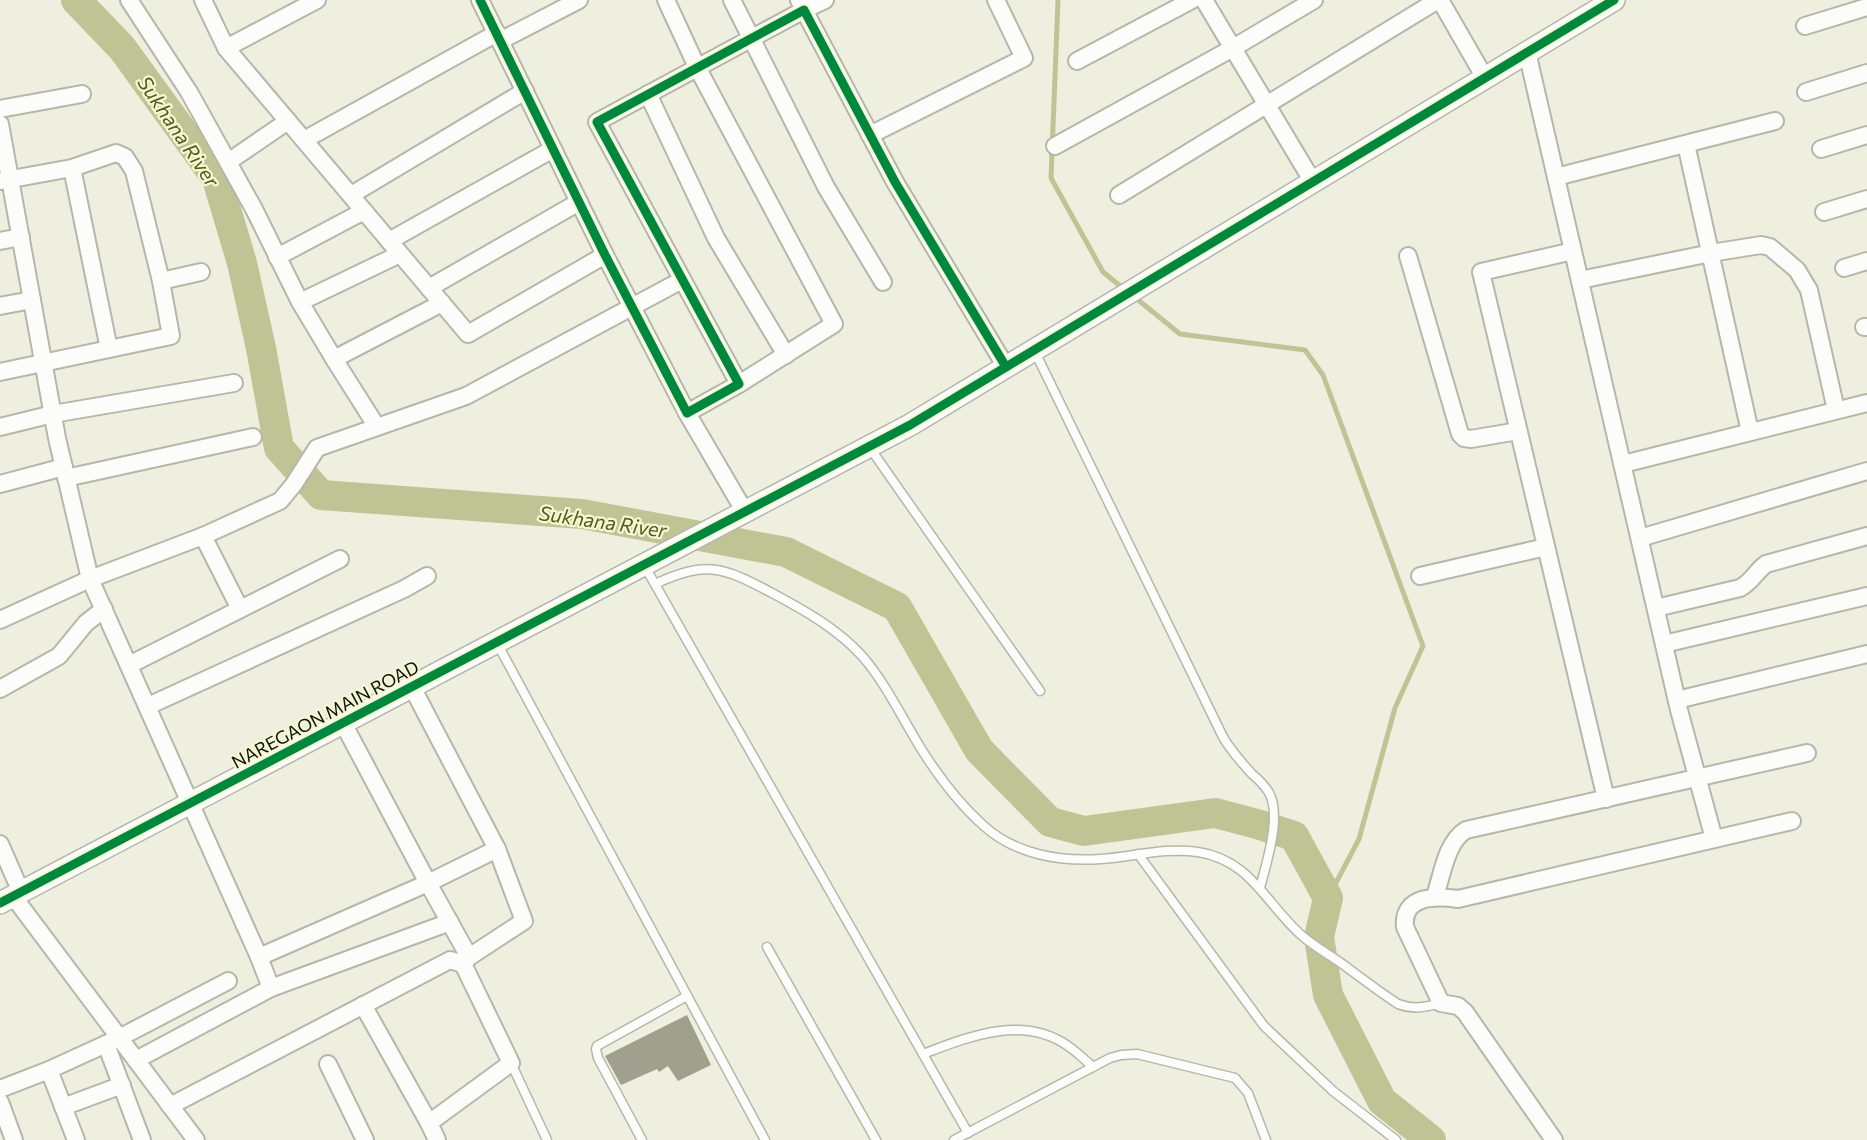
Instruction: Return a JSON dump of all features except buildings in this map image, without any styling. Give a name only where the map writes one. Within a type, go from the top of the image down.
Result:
[{"type":"street","points":[[129,0],[189,92],[300,302],[376,428]]},
{"type":"street","points":[[203,0],[226,48],[468,334],[605,255]]},
{"type":"street","points":[[226,48],[317,0]]},
{"type":"street","points":[[480,0],[605,255],[687,413],[745,512]]},
{"type":"street","points":[[304,140],[499,37],[579,0]]},
{"type":"street","points":[[666,0],[697,67],[834,324],[739,384],[687,413]]},
{"type":"street","points":[[732,0],[826,188],[883,282]]},
{"type":"street","points":[[739,384],[597,122],[750,39],[801,5],[825,0]]},
{"type":"street","points":[[870,135],[1024,58],[996,0]]},
{"type":"street","points":[[1077,61],[1192,0]]},
{"type":"street","points":[[1204,0],[1313,182]]},
{"type":"street","points":[[1055,146],[1233,48],[1314,0]]},
{"type":"street","points":[[1119,195],[1439,0],[1485,78]]},
{"type":"street","name":"NAREGAON MAIN ROAD","points":[[11,897],[910,425],[1614,0]]},
{"type":"street","points":[[801,5],[901,192],[1006,367]]},
{"type":"street","points":[[1805,26],[1867,7]]},
{"type":"street","points":[[1527,52],[1677,700],[1714,839]]},
{"type":"street","points":[[1806,92],[1867,73]]},
{"type":"street","points":[[351,195],[525,91]]},
{"type":"street","points":[[0,109],[82,94]]},
{"type":"street","points":[[648,94],[716,238],[786,355]]},
{"type":"street","points":[[228,162],[288,121]]},
{"type":"street","points":[[1556,177],[1775,121]]},
{"type":"street","points":[[0,124],[5,180],[21,237],[53,414],[90,579],[191,802],[271,988]]},
{"type":"street","points":[[1821,149],[1867,135]]},
{"type":"street","points":[[1686,144],[1750,432]]},
{"type":"street","points":[[300,302],[395,247],[553,149]]},
{"type":"street","points":[[0,372],[171,336],[161,281],[134,171],[125,157],[116,153],[72,168],[5,180]]},
{"type":"street","points":[[72,168],[109,349]]},
{"type":"street","points":[[1824,212],[1867,199]]},
{"type":"street","points":[[429,288],[579,202]]},
{"type":"street","points":[[277,257],[364,211]]},
{"type":"street","points":[[0,241],[21,237]]},
{"type":"street","points":[[1580,280],[1711,253],[1761,245],[1770,247],[1797,270],[1809,290],[1836,410]]},
{"type":"street","points":[[1574,251],[1481,272],[1606,799]]},
{"type":"street","points":[[1408,256],[1460,434],[1464,438],[1471,439],[1518,431]]},
{"type":"street","points":[[1844,267],[1867,261]]},
{"type":"street","points":[[161,281],[201,272]]},
{"type":"street","points":[[0,620],[90,579],[203,536],[280,501],[317,448],[466,396],[682,280]]},
{"type":"street","points":[[0,306],[32,300]]},
{"type":"street","points":[[334,360],[442,303]]},
{"type":"street","points":[[0,427],[53,414],[234,383]]},
{"type":"street","points":[[1623,464],[1867,403]]},
{"type":"street","points":[[0,484],[253,437]]},
{"type":"street","points":[[1640,538],[1867,471]]},
{"type":"street","points":[[203,536],[240,609]]},
{"type":"street","points":[[1656,608],[1740,588],[1752,581],[1757,572],[1766,564],[1867,536]]},
{"type":"street","points":[[1420,576],[1546,547]]},
{"type":"street","points":[[129,665],[340,559]]},
{"type":"street","points":[[148,706],[404,589],[427,576]]},
{"type":"street","points":[[1664,644],[1867,596]]},
{"type":"street","points":[[0,689],[58,656],[86,623],[104,609]]},
{"type":"street","points":[[1677,700],[1867,654]]},
{"type":"street","points":[[170,1106],[450,960],[466,960],[524,921],[497,849],[412,687]]},
{"type":"street","points":[[343,723],[450,922],[511,1063],[429,1124]]},
{"type":"street","points":[[1435,896],[1454,842],[1459,834],[1466,830],[1807,753]]},
{"type":"street","points":[[1554,1140],[1465,1012],[1458,1006],[1441,1003],[1405,927],[1405,915],[1410,906],[1435,896],[1458,899],[1792,821]]},
{"type":"street","points":[[0,844],[11,897],[112,1041],[136,1060],[196,1140]]},
{"type":"street","points":[[259,957],[428,883],[497,849]]},
{"type":"street","points":[[136,1060],[271,988],[450,922]]},
{"type":"street","points":[[0,1089],[49,1070],[112,1041],[228,981]]},
{"type":"street","points":[[363,1005],[436,1140]]},
{"type":"street","points":[[112,1041],[122,1085],[142,1140]]},
{"type":"street","points":[[328,1064],[365,1140]]},
{"type":"street","points":[[49,1070],[76,1140]]},
{"type":"street","points":[[63,1107],[122,1085]]},
{"type":"street","points":[[0,1102],[14,1140]]},
{"type":"lane","points":[[1034,350],[1223,737],[1232,752],[1268,790],[1273,802],[1274,814],[1260,888]]},
{"type":"lane","points":[[869,446],[1040,691]]},
{"type":"lane","points":[[644,565],[968,1133]]},
{"type":"lane","points":[[655,584],[692,570],[717,570],[743,578],[807,612],[841,637],[862,656],[886,687],[920,747],[950,791],[986,828],[1007,843],[1027,852],[1059,858],[1100,859],[1178,850],[1199,852],[1219,858],[1237,867],[1252,879],[1302,936],[1398,1004],[1417,1009],[1441,1003]]},
{"type":"lane","points":[[497,642],[765,1140]]},
{"type":"lane","points":[[1138,854],[1264,1026],[1333,1091],[1396,1140]]},
{"type":"lane","points":[[767,947],[876,1140]]},
{"type":"lane","points":[[642,1140],[598,1058],[596,1049],[597,1046],[687,996]]},
{"type":"lane","points":[[923,1054],[975,1034],[999,1030],[1025,1030],[1067,1045],[1093,1067]]},
{"type":"lane","points":[[954,1140],[1093,1067],[1121,1055],[1137,1054],[1235,1078],[1248,1093],[1266,1140]]},
{"type":"lane","points":[[511,1063],[547,1140]]},
{"type":"waterway","name":"Sukhana River","points":[[76,0],[122,48],[217,179],[242,263],[261,348],[279,448],[321,495],[582,514],[786,552],[897,607],[979,750],[1050,822],[1084,831],[1215,813],[1294,836],[1328,898],[1319,937],[1328,995],[1382,1101],[1431,1140]]},
{"type":"waterway","points":[[1058,0],[1051,178],[1103,272],[1125,290]]},
{"type":"waterway","points":[[1132,295],[1180,334],[1305,350],[1323,375],[1423,646],[1395,708],[1359,839],[1328,898]]},
{"type":"cycle path","points":[[480,0],[605,255],[687,413],[739,384],[597,122],[804,10],[895,182],[1006,367]]},
{"type":"cycle path","points":[[0,903],[910,425],[1614,0]]}]
